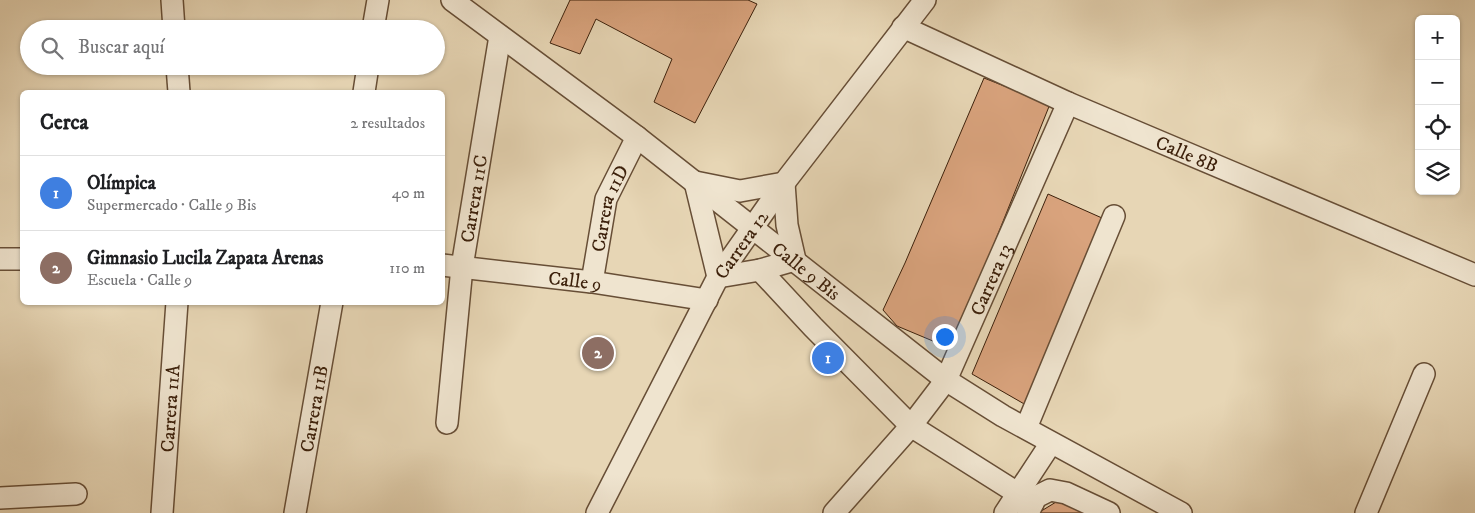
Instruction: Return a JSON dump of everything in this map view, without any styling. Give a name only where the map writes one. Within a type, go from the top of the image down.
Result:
[{"type":"street","points":[[172,0],[173,20]]},
{"type":"street","points":[[375,20],[378,0]]},
{"type":"street","name":"Calle 9 Bis","points":[[452,0],[638,137],[946,380],[1051,443],[1181,513]]},
{"type":"street","name":"Carrera 12","points":[[597,513],[708,300],[718,277],[784,183],[925,0]]},
{"type":"street","name":"Calle 8B","points":[[903,27],[1068,103],[1475,275]]},
{"type":"street","name":"Carrera 11C","points":[[447,423],[452,266],[500,36]]},
{"type":"street","points":[[178,75],[179,90]]},
{"type":"street","points":[[364,90],[367,75]]},
{"type":"street","name":"Carrera 13","points":[[834,513],[910,426],[946,380],[1068,103]]},
{"type":"street","name":"Carrera 11D","points":[[592,282],[606,199],[638,137]]},
{"type":"street","points":[[695,182],[740,191],[784,183],[787,225],[795,260],[760,270],[718,277],[695,182]]},
{"type":"street","points":[[1026,428],[1114,216]]},
{"type":"street","points":[[0,260],[20,259]]},
{"type":"street","name":"Calle 9","points":[[452,266],[592,282],[708,300]]},
{"type":"street","points":[[760,270],[910,426],[1026,503]]},
{"type":"street","name":"Carrera 11A","points":[[162,513],[177,305]]},
{"type":"street","name":"Carrera 11B","points":[[295,513],[331,305]]},
{"type":"street","points":[[1366,513],[1424,374]]},
{"type":"street","points":[[1026,503],[1051,443]]},
{"type":"street","points":[[1005,513],[1050,490],[1066,493],[1109,513]]},
{"type":"street","points":[[0,498],[76,494]]},
{"type":"building","points":[[570,0],[748,0],[757,4],[695,123],[654,102],[672,59],[596,19],[580,54],[550,43]]},
{"type":"building","points":[[984,78],[1050,104],[952,349],[897,326],[883,310]]},
{"type":"building","points":[[1048,194],[1102,218],[1026,405],[972,374]]},
{"type":"building","points":[[1061,499],[1095,513],[1038,513]]},
{"type":"place","name":"Gimnasio Lucila Zapata Arenas","points":[[598,353]]},
{"type":"place","name":"Olímpica","points":[[828,358]]}]
